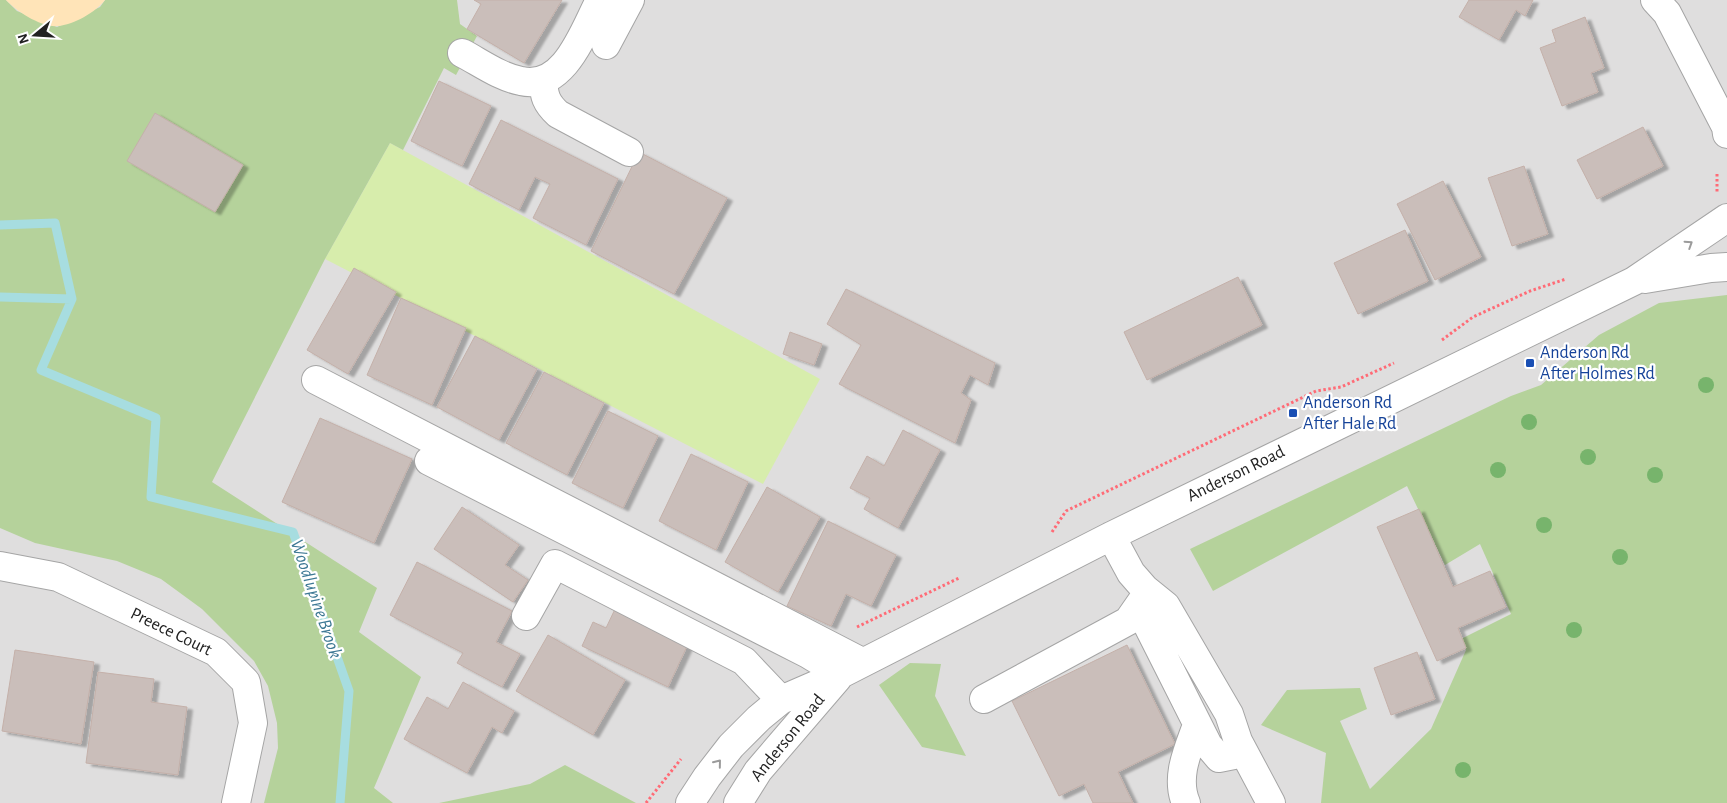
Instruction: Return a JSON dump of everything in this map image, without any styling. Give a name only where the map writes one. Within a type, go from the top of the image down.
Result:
[{"type":"street","points":[[462,52],[514,79],[534,83],[550,78],[565,64],[600,0]]},
{"type":"street","points":[[606,45],[630,0]]},
{"type":"street","points":[[1655,0],[1667,13],[1727,130]]},
{"type":"street","points":[[543,80],[544,96],[549,106],[558,114],[628,152]]},
{"type":"street","name":"Anderson Road","points":[[690,803],[707,777],[732,746],[759,718],[781,700],[851,668],[1110,536],[1634,281],[1727,218]]},
{"type":"street","name":"Anderson Road","points":[[1634,281],[1727,267]]},
{"type":"street","points":[[316,380],[851,668]]},
{"type":"street","points":[[429,461],[808,654],[851,668]]},
{"type":"street","points":[[1110,536],[1144,594],[1166,606],[1229,714],[1238,741],[1271,803]]},
{"type":"street","points":[[526,616],[555,564],[744,661],[781,700]]},
{"type":"street","name":"Preece Court","points":[[0,566],[58,577],[216,652],[246,682],[253,723],[236,803]]},
{"type":"street","points":[[984,699],[1128,622],[1144,594]]},
{"type":"street","points":[[1144,594],[1143,616],[1150,633],[1208,745],[1219,758],[1234,755],[1238,741]]},
{"type":"street","name":"Anderson Road","points":[[738,803],[758,772],[851,668]]},
{"type":"street","points":[[1186,803],[1183,795],[1181,774],[1198,725]]},
{"type":"shaded area","points":[[0,0],[1727,0],[1727,803],[0,803]]},
{"type":"green space","points":[[0,0],[6,0],[17,11],[57,27],[100,7],[105,0],[457,0],[460,24],[477,36],[456,75],[444,68],[403,150],[390,143],[325,259],[212,482],[377,588],[359,632],[421,677],[374,788],[393,803],[264,803],[278,748],[277,723],[268,686],[254,661],[202,609],[161,579],[117,561],[35,543],[0,528]]},
{"type":"green space","points":[[390,143],[820,379],[763,484],[325,259]]},
{"type":"green space","points":[[1727,295],[1727,803],[1321,803],[1326,753],[1261,725],[1287,690],[1360,688],[1367,709],[1340,721],[1370,789],[1431,729],[1466,650],[1461,639],[1511,614],[1480,544],[1445,565],[1407,486],[1213,591],[1190,549],[1511,396],[1541,385],[1599,335],[1659,303]]},
{"type":"green space","points":[[910,663],[941,664],[935,696],[966,756],[922,747],[879,685]]},
{"type":"green space","points":[[565,765],[636,803],[439,803],[530,784]]},
{"type":"sand","points":[[6,0],[105,0],[84,17],[64,25],[52,26],[37,22],[16,9]]},
{"type":"building","points":[[474,0],[562,0],[524,63],[467,29],[481,4]]},
{"type":"building","points":[[1469,0],[1533,0],[1525,16],[1516,10],[1499,40],[1459,17]]},
{"type":"building","points":[[1585,17],[1604,68],[1591,73],[1598,92],[1562,106],[1540,48],[1556,42],[1552,30]]},
{"type":"building","points":[[439,81],[491,106],[462,166],[411,141]]},
{"type":"building","points":[[155,113],[243,165],[215,212],[127,161]]},
{"type":"building","points":[[501,120],[618,179],[586,245],[533,218],[550,184],[535,177],[519,210],[469,184]]},
{"type":"building","points":[[1643,127],[1663,166],[1597,199],[1577,160]]},
{"type":"building","points":[[639,152],[727,198],[674,294],[591,251]]},
{"type":"building","points":[[1524,166],[1548,234],[1512,246],[1488,178]]},
{"type":"building","points":[[1443,181],[1481,257],[1435,280],[1397,204]]},
{"type":"building","points":[[1405,230],[1428,281],[1358,314],[1334,263]]},
{"type":"building","points":[[354,268],[396,292],[348,374],[307,350]]},
{"type":"building","points":[[1238,277],[1262,325],[1147,380],[1124,332]]},
{"type":"building","points":[[846,289],[995,363],[988,385],[970,375],[961,393],[971,400],[955,443],[839,384],[861,345],[827,324]]},
{"type":"building","points":[[401,298],[466,328],[432,405],[367,375]]},
{"type":"building","points":[[790,332],[822,344],[814,365],[783,354]]},
{"type":"building","points":[[475,336],[537,369],[499,440],[437,407]]},
{"type":"building","points":[[544,372],[604,403],[567,475],[506,443]]},
{"type":"building","points":[[608,411],[658,436],[623,508],[572,483]]},
{"type":"building","points":[[320,418],[412,459],[374,543],[282,502]]},
{"type":"building","points":[[903,430],[940,450],[898,528],[864,509],[870,498],[850,488],[867,456],[884,466]]},
{"type":"building","points":[[691,454],[748,482],[716,550],[659,521]]},
{"type":"building","points":[[767,487],[820,517],[778,592],[725,562]]},
{"type":"building","points":[[462,507],[519,545],[505,565],[528,580],[513,602],[434,549]]},
{"type":"building","points":[[1419,509],[1453,587],[1490,571],[1506,607],[1458,628],[1466,648],[1437,661],[1377,527]]},
{"type":"building","points":[[828,521],[896,555],[871,606],[846,594],[831,626],[787,606]]},
{"type":"building","points":[[417,562],[512,611],[496,642],[520,654],[502,687],[457,663],[463,653],[390,615]]},
{"type":"building","points":[[616,607],[689,642],[668,687],[582,646],[593,622],[606,628]]},
{"type":"building","points":[[548,635],[625,680],[593,735],[516,691]]},
{"type":"building","points":[[1127,645],[1175,744],[1118,772],[1133,803],[1093,803],[1084,784],[1059,796],[1012,701]]},
{"type":"building","points":[[15,650],[94,662],[81,744],[2,731]]},
{"type":"building","points":[[1417,652],[1435,699],[1391,715],[1374,668]]},
{"type":"building","points":[[98,672],[154,679],[151,702],[187,707],[178,775],[86,763]]},
{"type":"building","points":[[463,682],[514,711],[502,733],[492,727],[467,773],[404,739],[427,697],[448,709]]},
{"type":"waterway","points":[[0,225],[55,223],[72,299]]},
{"type":"waterway","name":"Woodlupine Brook","points":[[0,297],[72,299],[41,370],[156,418],[151,497],[293,532],[349,691],[340,803]]},
{"type":"place","name":"Anderson Rd After Holmes Rd","points":[[1530,363]]},
{"type":"place","name":"Anderson Rd After Hale Rd","points":[[1293,413]]}]
